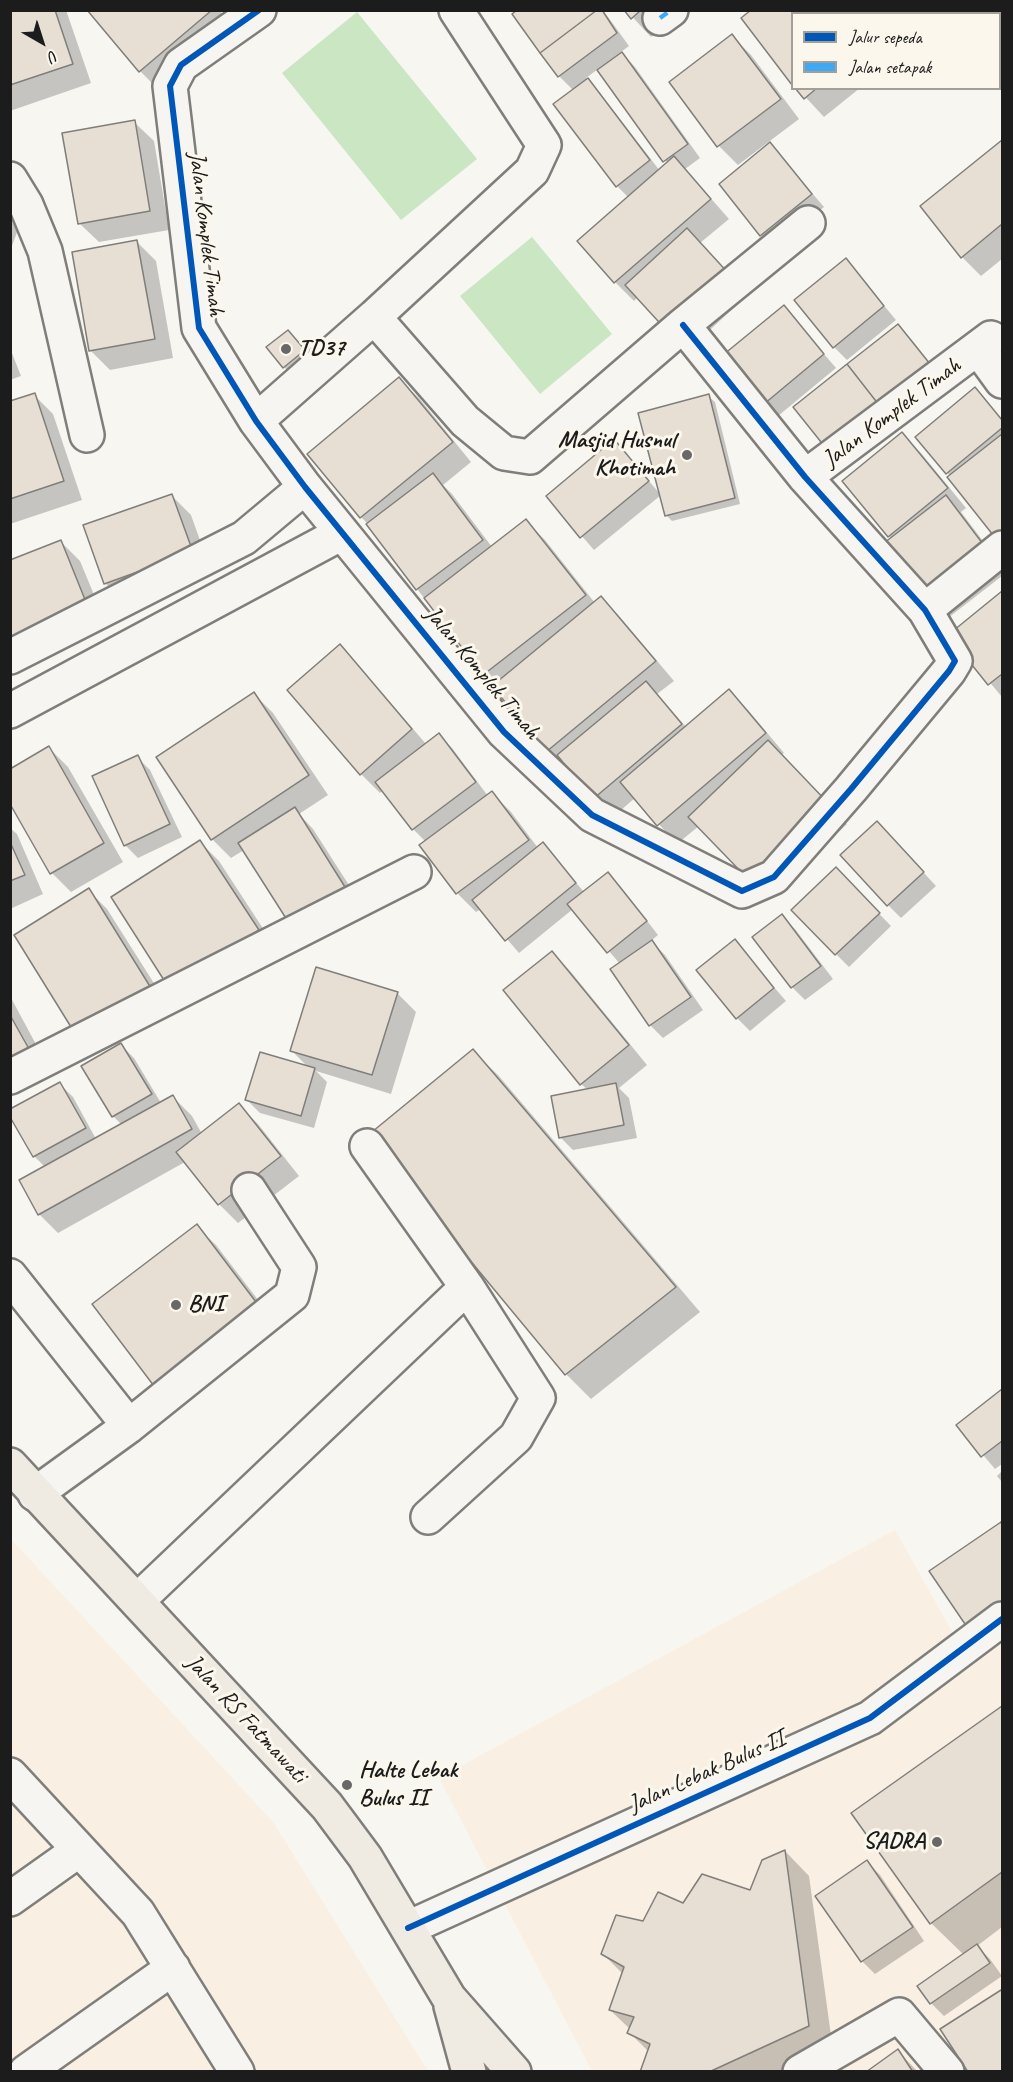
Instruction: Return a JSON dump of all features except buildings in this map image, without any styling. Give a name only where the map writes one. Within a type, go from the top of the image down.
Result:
[{"type":"main road","name":"Jalan RS Fatmawati","points":[[10,1465],[327,1806],[365,1857],[449,1998],[513,2072]]},
{"type":"main road","name":"Jalan RS Fatmawati","points":[[449,1998],[469,2072]]},
{"type":"street","name":"Jalan Komplek Timah","points":[[259,10],[181,65],[170,86],[199,328],[256,421],[305,487],[504,732],[592,815],[742,891],[774,877],[956,661],[925,610],[806,477],[683,325]]},
{"type":"street","points":[[256,421],[374,317],[532,171],[544,145],[456,10]]},
{"type":"street","points":[[10,179],[26,205],[45,251],[87,435]]},
{"type":"street","points":[[374,317],[465,421],[504,453],[530,457],[683,325],[808,223]]},
{"type":"street","name":"Jalan Komplek Timah","points":[[806,477],[985,343],[1002,381]]},
{"type":"street","points":[[10,657],[244,538],[305,487]]},
{"type":"street","points":[[10,711],[342,533]]},
{"type":"street","points":[[244,538],[266,573]]},
{"type":"street","points":[[925,610],[1002,548]]},
{"type":"street","points":[[10,1077],[414,872]]},
{"type":"street","points":[[367,1146],[466,1287],[538,1398],[516,1437],[428,1517]]},
{"type":"street","points":[[35,1494],[129,1426],[292,1295],[299,1267],[249,1190]]},
{"type":"street","points":[[10,1276],[129,1426]]},
{"type":"street","points":[[137,1601],[466,1287]]},
{"type":"street","name":"Jalan Lebak Bulus II","points":[[408,1928],[870,1718],[1002,1618]]},
{"type":"street","points":[[10,1775],[138,1913],[237,2072]]},
{"type":"street","points":[[10,1899],[79,1850]]},
{"type":"street","points":[[26,2072],[173,1968]]},
{"type":"street","points":[[800,2072],[899,2014],[947,2072]]},
{"type":"shaded area","points":[[895,1530],[968,1660],[1002,1636],[1002,1941],[1000,1943],[1002,1948],[1002,2071],[592,2071],[439,1778]]},
{"type":"shaded area","points":[[10,1538],[273,1822],[428,2071],[11,2071]]},
{"type":"green space","points":[[357,12],[477,159],[401,220],[282,73]]},
{"type":"green space","points":[[532,237],[612,334],[540,394],[460,296]]},
{"type":"marked path","points":[[660,18],[671,10]]},
{"type":"cycle path","points":[[259,10],[181,65],[170,86],[199,328],[256,421],[305,487],[504,732],[592,815],[742,891],[774,877],[851,789],[955,661],[925,610],[805,477],[683,325]]},
{"type":"cycle path","points":[[408,1928],[870,1718],[1002,1619]]},
{"type":"place","name":"TD37","points":[[286,349]]},
{"type":"place","name":"Masjid Husnul Khotimah","points":[[687,455]]},
{"type":"place","name":"BNI","points":[[176,1305]]},
{"type":"place","name":"Halte Lebak Bulus II","points":[[347,1785]]},
{"type":"place","name":"SADRA","points":[[937,1842]]}]
